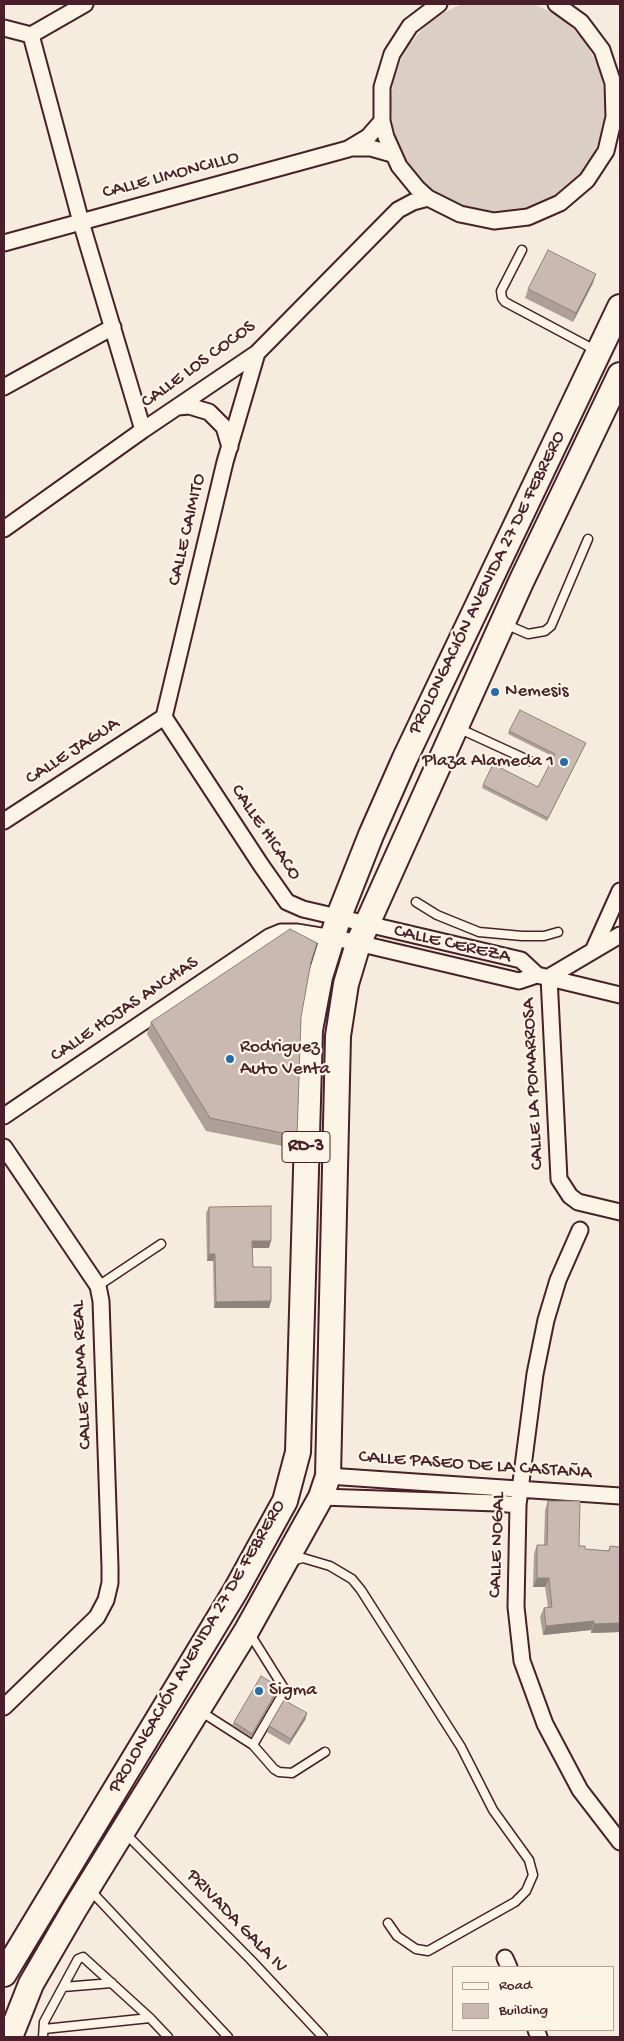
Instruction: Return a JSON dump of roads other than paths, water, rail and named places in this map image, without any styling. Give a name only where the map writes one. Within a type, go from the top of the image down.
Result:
[{"type":"main road","name":"PROLONGACIÓN AVENIDA 27 DE FEBRERO","points":[[4,1974],[261,1546],[285,1501],[298,1452],[310,1030],[320,977],[335,927],[371,834],[405,758],[620,307]]},
{"type":"main road","name":"PROLONGACIÓN AVENIDA 27 DE FEBRERO","points":[[10,2037],[30,1984],[247,1630],[324,1487],[338,1036],[346,984],[363,934],[503,623],[611,403],[620,375]]},
{"type":"street","points":[[4,28],[31,35],[85,4]]},
{"type":"street","points":[[439,4],[410,26],[392,54],[382,87],[382,121],[392,154],[406,177],[428,198],[460,214],[494,221],[528,217],[560,203],[587,180],[606,151],[614,118],[613,83],[602,50],[581,22],[556,4]]},
{"type":"street","points":[[31,35],[80,222],[143,430]]},
{"type":"street","name":"CALLE LIMONCILLO","points":[[4,243],[348,148],[368,137],[382,121]]},
{"type":"street","name":"CALLE LIMONCILLO","points":[[348,148],[371,148],[392,154]]},
{"type":"street","name":"CALLE LOS COCOS","points":[[398,210],[405,194],[406,177]]},
{"type":"street","name":"CALLE LOS COCOS","points":[[4,529],[143,430],[257,354],[398,210],[413,202],[428,198]]},
{"type":"street","points":[[4,386],[113,327]]},
{"type":"street","name":"CALLE CAIMITO","points":[[164,717],[230,447],[257,354]]},
{"type":"street","points":[[178,407],[189,406],[209,412],[224,427],[230,447]]},
{"type":"street","name":"CALLE HICACO","points":[[164,717],[261,865],[288,902],[335,927],[363,934]]},
{"type":"street","name":"CALLE JAGUA","points":[[4,821],[164,717]]},
{"type":"street","points":[[593,951],[620,891]]},
{"type":"street","points":[[303,909],[296,932],[335,927],[363,934]]},
{"type":"street","name":"CALLE HOJAS ANCHAS","points":[[4,1116],[269,937],[281,932],[296,932]]},
{"type":"street","name":"CALLE CEREZA","points":[[363,934],[475,949],[521,960],[543,976],[620,995]]},
{"type":"street","name":"CALLE CEREZA","points":[[363,934],[519,981],[543,976]]},
{"type":"street","points":[[543,976],[620,935]]},
{"type":"street","name":"CALLE LA POMARROSA","points":[[543,976],[559,1179],[570,1196],[588,1205],[620,1212]]},
{"type":"street","name":"CALLE PALMA REAL","points":[[4,1147],[98,1286],[102,1301],[110,1567],[110,1583],[106,1600],[97,1618],[4,1707]]},
{"type":"street","name":"CALLE NOGAL","points":[[580,1230],[558,1280],[546,1320],[535,1374],[518,1506],[516,1607],[522,1660],[544,1724],[580,1790],[620,1842]]},
{"type":"street","name":"CALLE PASEO DE LA CASTAÑA","points":[[324,1487],[520,1489],[620,1496]]},
{"type":"street","name":"CALLE PASEO DE LA CASTAÑA","points":[[324,1487],[497,1502],[518,1506]]},
{"type":"lane","points":[[522,250],[501,291],[505,302],[599,352]]},
{"type":"lane","points":[[503,623],[528,634],[545,632],[550,626],[588,539]]},
{"type":"lane","points":[[456,728],[530,761]]},
{"type":"lane","points":[[416,902],[437,915],[479,932],[522,936],[544,936],[558,932]]},
{"type":"lane","points":[[475,949],[479,932]]},
{"type":"lane","points":[[98,1286],[161,1244]]},
{"type":"lane","points":[[284,1563],[303,1558],[330,1566],[352,1579],[361,1590],[461,1747],[493,1810],[528,1860],[533,1875],[526,1891],[515,1902],[428,1951],[416,1949],[397,1936],[388,1923]]},
{"type":"lane","points":[[247,1630],[285,1690],[253,1745]]},
{"type":"lane","points":[[198,1710],[253,1745],[274,1769],[285,1773],[292,1773],[325,1752]]},
{"type":"lane","name":"PRIVADA GALA IV","points":[[124,1831],[251,1960],[322,2037]]},
{"type":"lane","points":[[88,1887],[228,2037]]},
{"type":"lane","points":[[150,2018],[43,2033],[44,2022],[78,1959],[82,1957],[150,2018],[168,2037]]},
{"type":"lane","points":[[63,1987],[112,1983]]},
{"type":"place","name":"Nemesis","points":[[495,692]]},
{"type":"place","name":"Plaza Alameda 1","points":[[564,762]]},
{"type":"place","name":"Rodriguez Auto Venta","points":[[230,1059]]},
{"type":"place","name":"Sigma","points":[[259,1691]]}]
